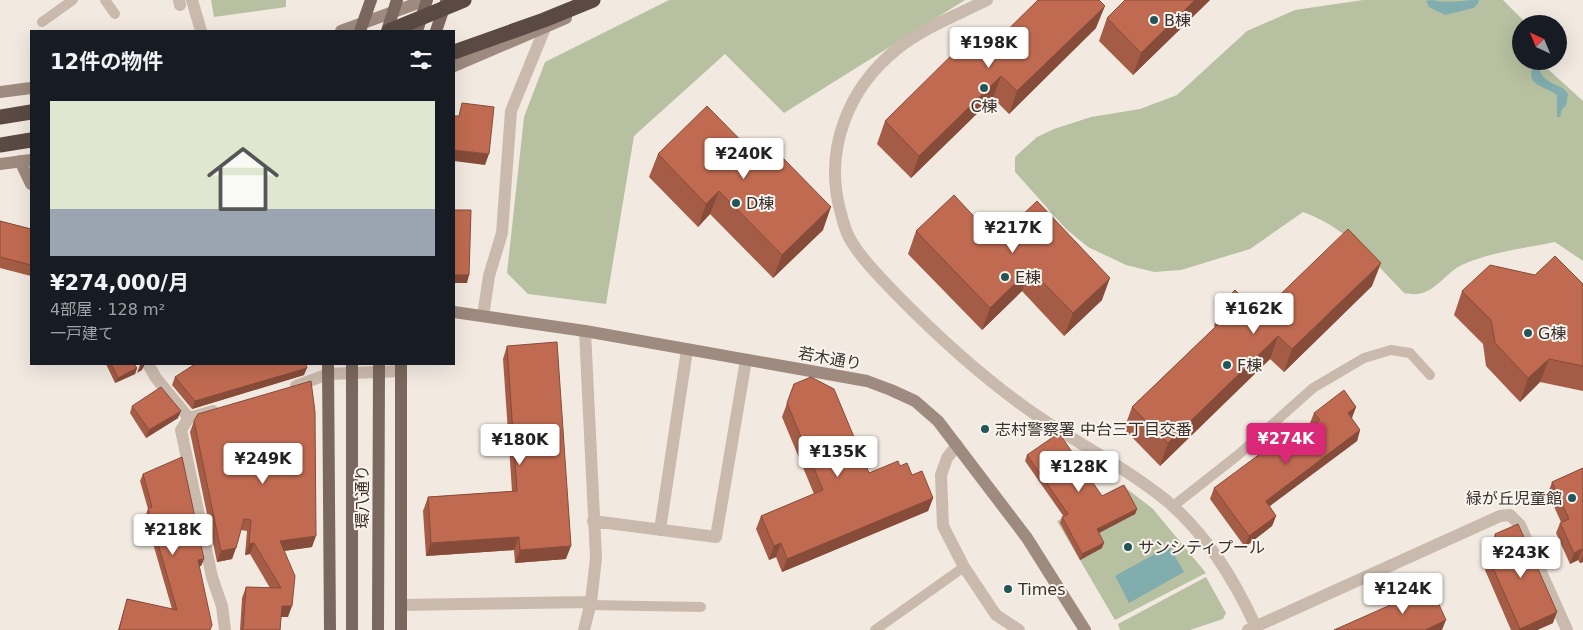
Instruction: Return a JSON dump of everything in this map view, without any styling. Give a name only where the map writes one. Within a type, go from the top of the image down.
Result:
[{"type":"highway","points":[[390,30],[464,0]]},
{"type":"highway","points":[[455,52],[544,20],[593,0]]},
{"type":"highway","points":[[0,118],[30,112]]},
{"type":"highway","points":[[0,145],[30,140]]},
{"type":"main road","points":[[361,28],[371,0]]},
{"type":"main road","points":[[388,30],[397,0]]},
{"type":"main road","points":[[417,30],[426,0]]},
{"type":"main road","points":[[436,30],[447,0]]},
{"type":"main road","name":"環八通り","points":[[352,365],[352,630]]},
{"type":"main road","name":"環八通り","points":[[378,630],[379,365]]},
{"type":"main road","points":[[401,367],[401,630]]},
{"type":"main road","points":[[328,369],[330,630]]},
{"type":"street","points":[[192,0],[201,30]]},
{"type":"street","points":[[348,30],[361,28],[426,0]]},
{"type":"street","points":[[455,66],[545,28],[602,0]]},
{"type":"street","points":[[987,0],[903,45],[875,69],[857,92],[843,123],[834,168],[838,202],[846,231],[853,244],[870,266],[960,356],[1047,422],[1137,480],[1172,507],[1212,549],[1237,590],[1252,628],[1500,516],[1510,515],[1520,525],[1567,630]]},
{"type":"street","points":[[483,316],[489,276],[502,233],[511,111],[545,28]]},
{"type":"street","points":[[0,92],[30,88]]},
{"type":"street","points":[[0,164],[26,161],[30,179]]},
{"type":"street","name":"若木通り","points":[[455,312],[585,331],[867,382],[915,401],[938,421],[957,444],[1027,538],[1084,630]]},
{"type":"street","points":[[584,630],[591,604],[596,558],[585,331]]},
{"type":"street","points":[[660,530],[687,350]]},
{"type":"street","points":[[593,521],[716,537],[746,360]]},
{"type":"street","points":[[149,365],[156,378],[189,418]]},
{"type":"street","points":[[287,389],[328,369],[401,367]]},
{"type":"street","points":[[225,407],[189,418],[181,430],[212,578],[222,606],[225,630]]},
{"type":"street","points":[[957,444],[947,458],[941,475],[944,526],[964,567],[996,615],[1019,630]]},
{"type":"street","points":[[401,605],[591,604]]},
{"type":"lane","points":[[42,22],[73,0]]},
{"type":"lane","points":[[105,0],[115,14]]},
{"type":"lane","points":[[1172,507],[1238,455],[1297,400],[1313,388],[1364,358],[1391,350],[1410,353],[1430,375]]},
{"type":"lane","points":[[875,630],[964,567]]},
{"type":"lane","points":[[591,604],[702,607]]},
{"type":"green space","points":[[211,0],[286,0],[286,7],[214,17]]},
{"type":"green space","points":[[669,0],[965,0],[784,113],[725,54],[634,136],[606,304],[528,294],[507,273],[524,117],[545,62]]},
{"type":"green space","points":[[1363,0],[1503,0],[1518,15],[1512,15],[1512,70],[1549,70],[1583,101],[1583,261],[1555,242],[1486,256],[1456,268],[1430,290],[1423,293],[1404,293],[1370,257],[1346,236],[1333,226],[1303,212],[1250,249],[1181,270],[1154,272],[1126,265],[1088,247],[1066,229],[1015,172],[1015,157],[1037,137],[1054,129],[1091,117],[1140,109],[1177,95],[1247,31],[1295,10]]},
{"type":"green space","name":"サンシティプール","points":[[1122,485],[1153,509],[1206,573],[1115,620],[1057,521]]},
{"type":"green space","points":[[1206,577],[1226,613],[1223,619],[1190,630],[1120,630],[1118,624]]},
{"type":"water","points":[[1478,0],[1479,2],[1474,8],[1445,15],[1429,7],[1426,1],[1449,2]]},
{"type":"water","points":[[1532,70],[1539,70],[1545,78],[1568,94],[1566,106],[1562,109],[1560,117],[1557,117],[1557,95],[1534,81]]},
{"type":"water","points":[[1169,546],[1184,572],[1129,603],[1115,576]]},
{"type":"building","name":"C棟","points":[[1038,0],[1099,0],[1105,6],[1017,91],[1001,76],[919,156],[885,121],[966,41],[981,56]]},
{"type":"building","points":[[1125,0],[1195,0],[1141,53],[1107,18]]},
{"type":"building","points":[[462,103],[494,107],[489,154],[455,150],[455,116],[459,116]]},
{"type":"building","name":"D棟","points":[[707,106],[769,169],[782,157],[831,207],[782,255],[719,191],[706,204],[658,154]]},
{"type":"building","points":[[954,195],[996,240],[1037,201],[1110,278],[1073,313],[1030,269],[990,308],[916,231]]},
{"type":"building","points":[[455,210],[471,210],[469,275],[455,275]]},
{"type":"building","points":[[0,221],[30,229],[30,265],[0,257]]},
{"type":"building","name":"F棟","points":[[1348,229],[1381,263],[1292,349],[1278,336],[1168,443],[1132,407],[1231,312],[1222,303],[1235,290],[1259,315]]},
{"type":"building","name":"G棟","points":[[1555,256],[1583,284],[1583,366],[1549,359],[1528,378],[1495,343],[1491,320],[1462,291],[1490,265],[1535,275]]},
{"type":"building","points":[[557,342],[571,546],[520,550],[519,537],[431,543],[428,497],[517,491],[507,346]]},
{"type":"building","points":[[112,365],[135,365],[137,368],[118,378]]},
{"type":"building","points":[[193,365],[306,365],[307,368],[195,401],[175,377]]},
{"type":"building","points":[[811,377],[834,389],[869,473],[898,461],[900,466],[907,463],[912,475],[922,471],[933,498],[787,559],[781,543],[774,546],[761,516],[823,490],[787,403],[794,384]]},
{"type":"building","points":[[311,381],[315,412],[316,536],[280,541],[295,576],[292,606],[282,606],[280,630],[243,630],[246,587],[281,588],[254,543],[249,544],[251,520],[244,519],[236,548],[221,551],[194,421],[198,414]]},
{"type":"building","points":[[161,387],[181,411],[149,430],[132,406]]},
{"type":"building","points":[[1344,390],[1356,407],[1348,413],[1360,430],[1266,501],[1276,516],[1249,536],[1214,488],[1268,448],[1273,455],[1320,420],[1314,413]]},
{"type":"building","points":[[1059,433],[1102,496],[1124,485],[1137,509],[1097,529],[1104,543],[1082,554],[1062,517],[1068,514],[1027,455]]},
{"type":"building","points":[[182,457],[204,559],[198,560],[212,625],[210,630],[119,630],[127,599],[177,610],[148,509],[152,507],[143,474]]},
{"type":"building","points":[[1583,468],[1583,551],[1582,549],[1574,553],[1560,523],[1569,519],[1552,482]]},
{"type":"building","points":[[1518,524],[1557,612],[1520,629],[1489,559],[1503,553],[1495,534]]},
{"type":"building","points":[[1431,587],[1446,620],[1425,630],[1334,630]]},
{"type":"place","name":"B棟","points":[[1154,20]]},
{"type":"place","name":"C棟","points":[[984,88]]},
{"type":"place","name":"D棟","points":[[736,203]]},
{"type":"place","name":"E棟","points":[[1005,277]]},
{"type":"place","name":"G棟","points":[[1528,333]]},
{"type":"place","name":"F棟","points":[[1227,365]]},
{"type":"place","name":"志村警察署 中台三丁目交番","points":[[985,429]]},
{"type":"place","name":"緑が丘児童館","points":[[1572,498]]},
{"type":"place","name":"サンシティプール","points":[[1128,547]]},
{"type":"place","name":"Times","points":[[1008,589]]}]
